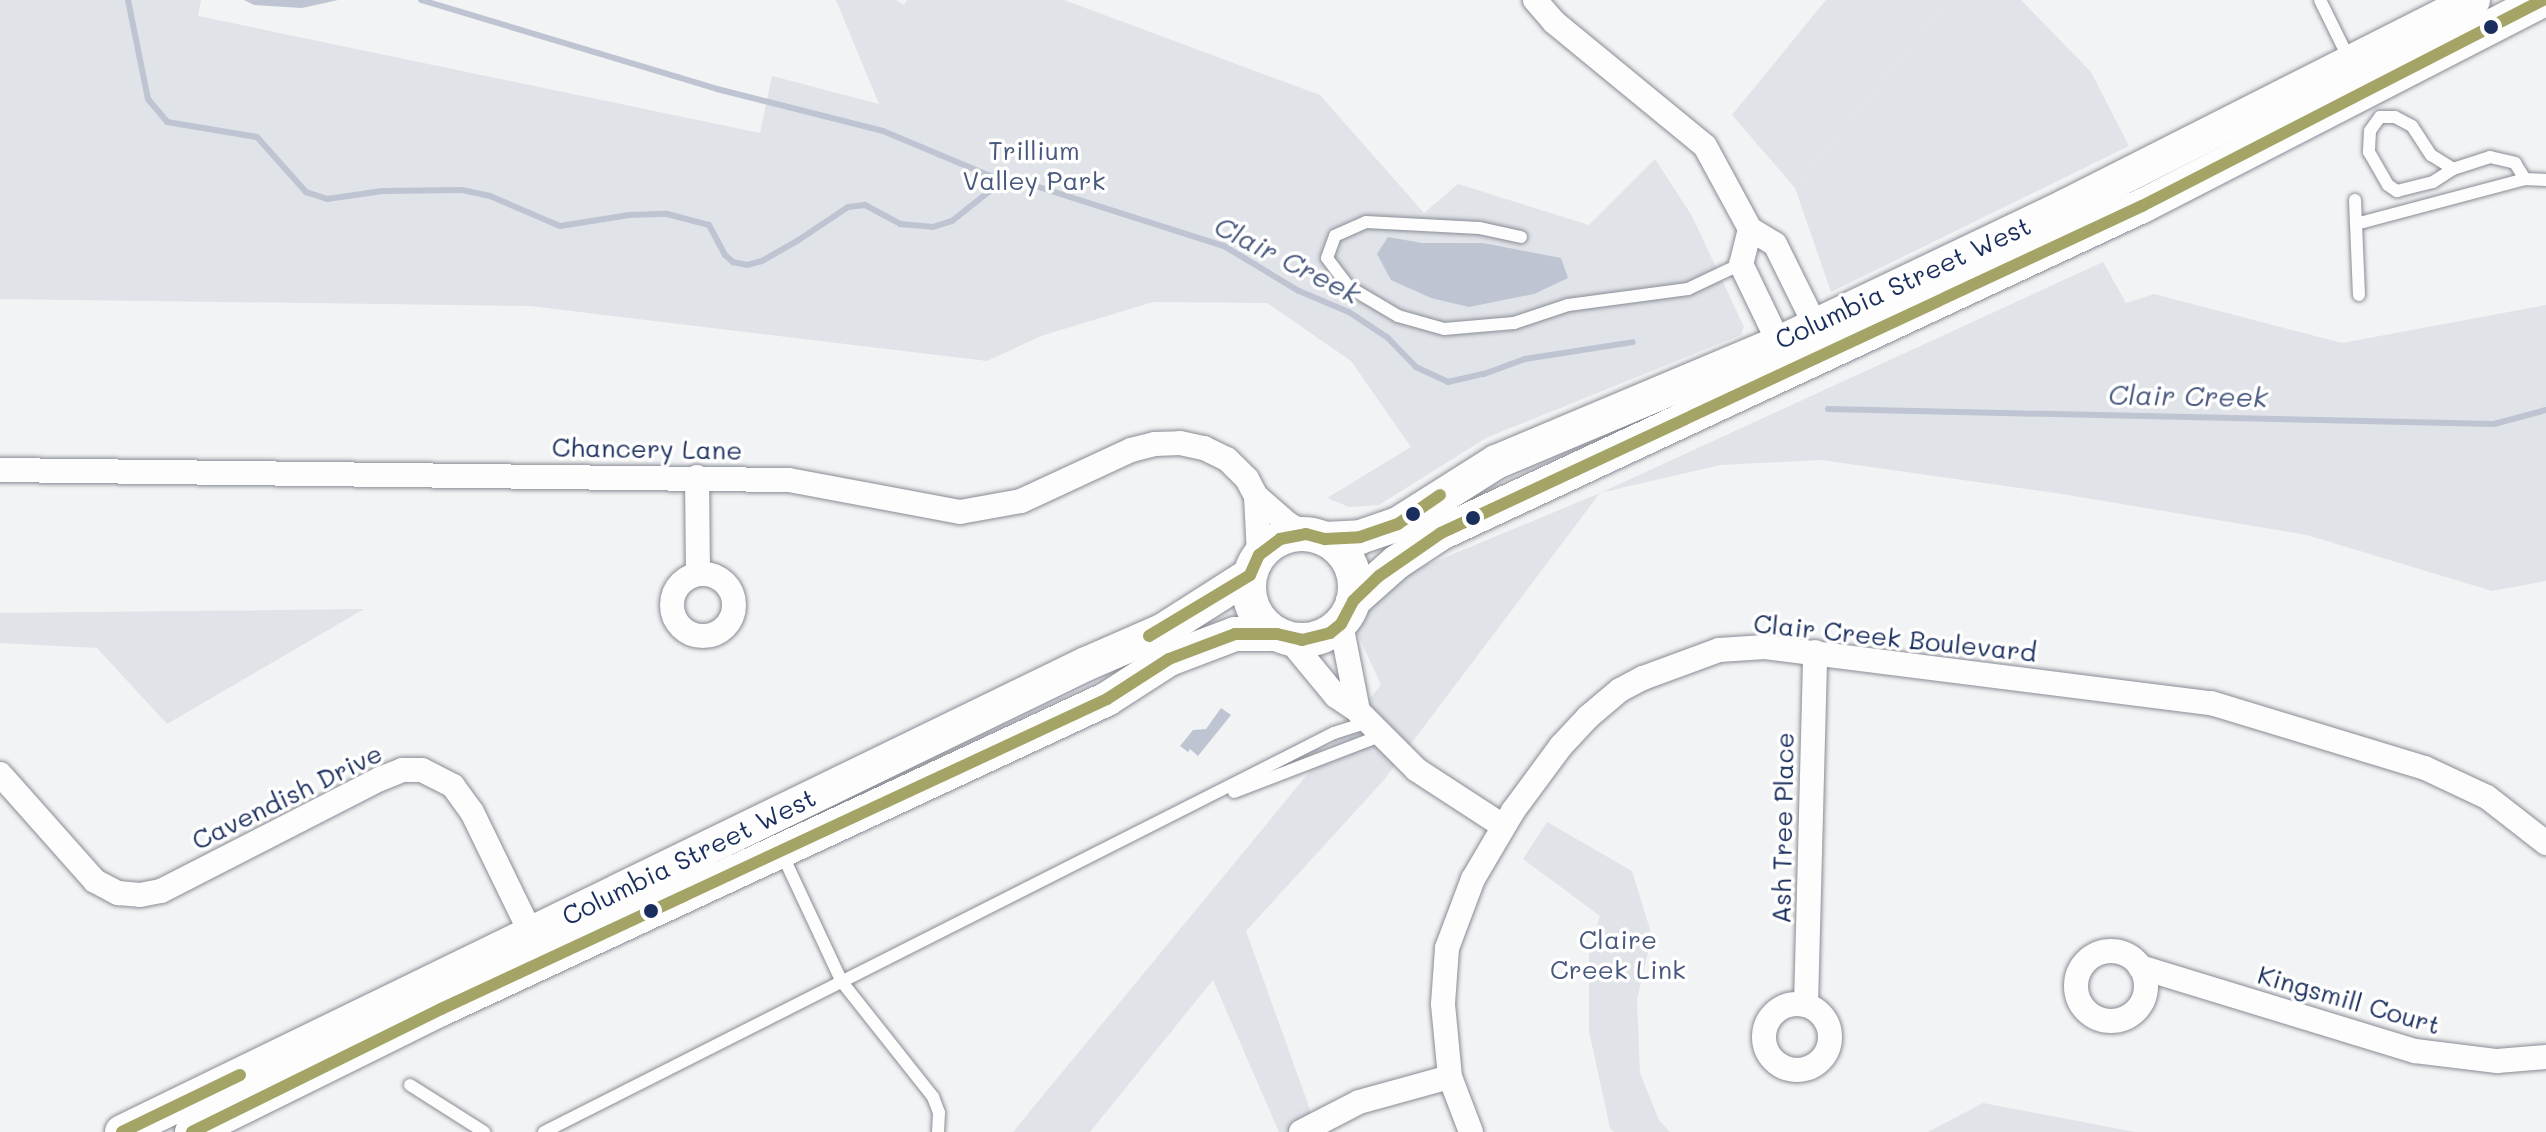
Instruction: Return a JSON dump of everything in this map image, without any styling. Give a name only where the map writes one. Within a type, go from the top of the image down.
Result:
[{"type":"main road","name":"Columbia Street West","points":[[2362,85],[2473,0]]},
{"type":"main road","name":"Columbia Street West","points":[[1315,537],[1360,537],[1398,524],[1496,462],[1815,325],[2073,221],[2543,0]]},
{"type":"main road","name":"Columbia Street West","points":[[1347,612],[1397,562],[1441,533],[1812,363],[2073,221]]},
{"type":"main road","points":[[1315,537],[1337,547],[1353,572],[1347,612],[1317,638],[1283,636],[1263,623],[1254,609],[1249,592],[1255,565],[1280,539],[1315,537]]},
{"type":"main road","name":"Columbia Street West","points":[[192,1132],[537,948],[1086,664],[1162,631],[1255,565]]},
{"type":"main road","name":"Columbia Street West","points":[[122,1132],[537,948],[780,850],[1107,699],[1169,659],[1235,634],[1283,636]]},
{"type":"street","points":[[1535,0],[1554,22],[1705,146],[1750,229],[1775,244],[1815,325],[1812,363],[1779,343],[1741,264],[1750,229]]},
{"type":"street","name":"Chancery Lane","points":[[0,470],[789,480],[960,512],[1021,501],[1131,450],[1155,444],[1180,443],[1204,448],[1227,459],[1247,479],[1256,496],[1288,524],[1315,537]]},
{"type":"street","points":[[697,477],[698,574]]},
{"type":"street","points":[[1255,565],[1261,531],[1256,496]]},
{"type":"street","points":[[1347,612],[1369,723]]},
{"type":"street","points":[[1283,636],[1336,696],[1417,770],[1503,826]]},
{"type":"street","name":"Clair Creek Boulevard","points":[[1471,1132],[1450,1077],[1443,1004],[1447,948],[1473,879],[1503,826],[1561,746],[1620,690],[1667,666],[1719,650],[1765,647],[1815,652],[2211,703],[2425,768],[2487,797],[2544,836]]},
{"type":"street","name":"Ash Tree Place","points":[[1806,1005],[1815,652]]},
{"type":"street","name":"Cavendish Drive","points":[[0,774],[95,881],[118,893],[140,895],[161,891],[380,779],[402,770],[422,770],[453,786],[472,812],[537,948]]},
{"type":"street","name":"Kingsmill Court","points":[[2140,967],[2415,1051],[2497,1061],[2546,1057]]},
{"type":"street","points":[[1301,1132],[1359,1102],[1450,1077]]},
{"type":"lane","points":[[2320,0],[2362,85],[2370,131],[2369,152],[2388,185],[2407,191],[2433,182],[2453,169],[2490,157],[2515,163],[2525,179]]},
{"type":"lane","points":[[2362,85],[2395,117],[2412,126],[2437,161],[2453,169]]},
{"type":"lane","points":[[2356,224],[2525,179],[2546,180]]},
{"type":"lane","points":[[2355,200],[2359,295]]},
{"type":"lane","points":[[1521,237],[1479,228],[1366,222],[1335,236],[1327,258],[1349,287],[1398,316],[1444,329],[1514,323],[1568,305],[1688,289],[1741,264]]},
{"type":"lane","points":[[544,1132],[1334,733],[1369,723]]},
{"type":"lane","points":[[1175,815],[1369,723]]},
{"type":"lane","points":[[780,850],[842,982],[933,1097],[939,1113],[938,1132]]},
{"type":"lane","points":[[410,1085],[484,1132]]},
{"type":"shaded area","points":[[244,0],[338,0],[302,8],[254,5]]},
{"type":"shaded area","points":[[1948,0],[2021,0],[2091,72],[2129,146],[1831,292],[1795,188]]},
{"type":"shaded area","points":[[1388,237],[1422,243],[1483,243],[1561,258],[1568,278],[1534,294],[1469,307],[1431,298],[1391,280],[1377,254]]},
{"type":"shaded area","points":[[1221,708],[1231,715],[1198,756],[1180,746],[1193,730],[1206,729]]},
{"type":"green space","name":"Trillium Valley Park","points":[[0,0],[201,0],[198,16],[760,133],[772,76],[879,104],[836,0],[896,0],[904,5],[907,0],[1064,0],[1320,95],[1424,213],[1458,184],[1589,225],[1655,159],[1692,216],[1744,327],[1741,335],[1486,438],[1379,505],[1349,507],[1327,498],[1411,447],[1351,361],[1267,303],[1153,302],[1041,336],[987,361],[530,306],[0,299]]},
{"type":"green space","points":[[1826,0],[1948,0],[1795,188],[1732,115]]},
{"type":"green space","points":[[2103,262],[2126,303],[2154,294],[2342,343],[2546,305],[2546,581],[2492,591],[2307,535],[2062,494],[1821,460],[1720,465],[1600,493]]},
{"type":"green space","points":[[1600,493],[1383,781],[1246,931],[1318,1132],[1279,1132],[1213,980],[1090,1132],[1013,1132],[1381,685],[1351,619],[1367,590]]},
{"type":"green space","points":[[364,609],[167,724],[97,648],[0,643],[0,613]]},
{"type":"green space","name":"Claire Creek Link","points":[[1547,822],[1632,871],[1652,936],[1637,999],[1640,1073],[1659,1120],[1670,1132],[1614,1132],[1610,1128],[1589,1031],[1589,952],[1600,916],[1523,859]]},
{"type":"green space","points":[[1983,1103],[2135,1132],[1928,1132]]},
{"type":"waterway","name":"Clair Creek","points":[[128,0],[148,99],[167,122],[257,137],[306,192],[327,199],[382,191],[462,190],[490,196],[560,226],[629,215],[667,214],[709,225],[725,255],[733,262],[747,265],[762,261],[797,241],[848,207],[865,205],[900,224],[933,227],[952,221],[991,190],[1006,183],[1023,182],[1224,246],[1299,291],[1349,312],[1388,338],[1416,367],[1448,382],[1484,374],[1525,359],[1633,342]]},
{"type":"waterway","points":[[421,0],[717,89],[883,131],[1005,182]]},
{"type":"waterway","name":"Clair Creek","points":[[1828,409],[2494,424],[2546,410]]},
{"type":"transit line","points":[[192,1132],[441,1009],[1107,699],[1169,659],[1235,634],[1277,634],[1302,640],[1330,633],[1341,624],[1353,601],[1379,576],[1441,533],[2142,206],[2543,0]]},
{"type":"transit line","points":[[1149,636],[1250,575],[1259,555],[1280,539],[1306,534],[1325,539],[1360,537],[1398,524],[1440,495]]},
{"type":"transit line","points":[[122,1132],[240,1075]]}]
